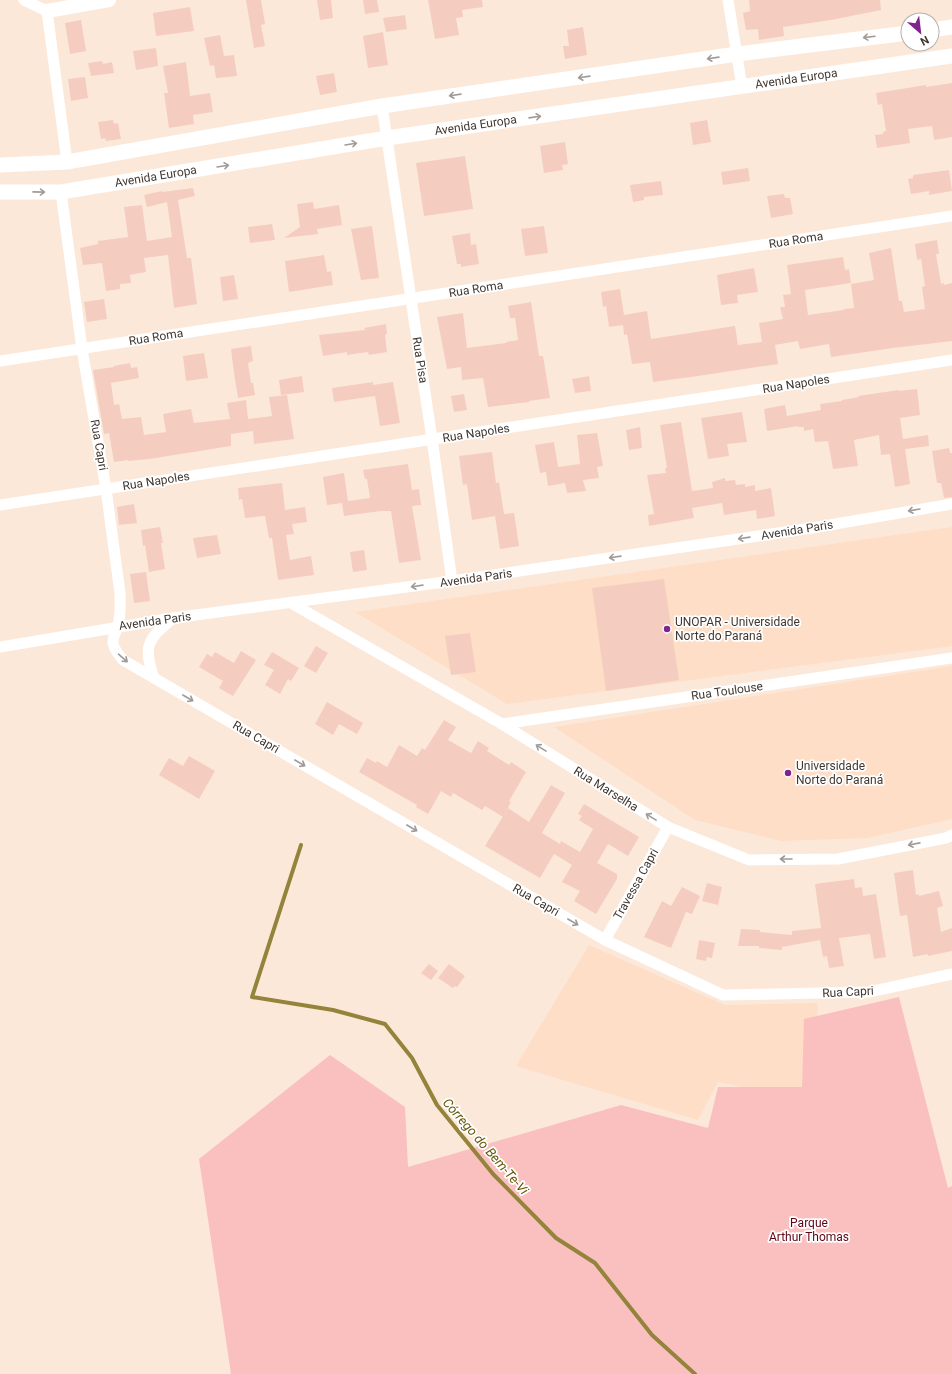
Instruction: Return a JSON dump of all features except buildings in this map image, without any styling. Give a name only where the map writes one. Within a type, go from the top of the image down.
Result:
[{"type":"main road","points":[[940,29],[952,27]]},
{"type":"main road","points":[[0,165],[67,162],[382,106],[737,54],[900,34]]},
{"type":"main road","name":"Avenida Europa","points":[[0,192],[61,192],[387,138],[952,56]]},
{"type":"street","points":[[24,0],[47,11],[109,0]]},
{"type":"street","points":[[728,0],[742,87]]},
{"type":"street","points":[[47,11],[67,162]]},
{"type":"street","name":"Rua Pisa","points":[[382,106],[452,581]]},
{"type":"street","name":"Rua Capri","points":[[61,192],[82,349],[106,489],[120,593],[121,610],[113,644],[123,660],[605,940],[723,995],[869,992],[952,974]]},
{"type":"street","name":"Rua Roma","points":[[0,361],[952,216]]},
{"type":"street","name":"Rua Napoles","points":[[0,505],[952,360]]},
{"type":"street","name":"Avenida Paris","points":[[0,647],[118,626],[452,581],[812,528],[952,504]]},
{"type":"street","name":"Rua Marselha","points":[[291,603],[502,724],[668,827],[749,860],[838,859],[946,838],[952,835]]},
{"type":"street","points":[[154,678],[149,664],[148,652],[150,642],[156,632],[173,618]]},
{"type":"street","name":"Rua Toulouse","points":[[502,724],[952,658]]},
{"type":"street","name":"Travessa Capri","points":[[605,940],[668,827]]},
{"type":"shaded area","name":"UNOPAR - Universidade Norte do Paraná","points":[[952,527],[952,646],[507,704],[355,612]]},
{"type":"shaded area","name":"Universidade Norte do Paraná","points":[[952,666],[952,819],[867,838],[781,841],[695,820],[554,727]]},
{"type":"shaded area","points":[[589,945],[725,1005],[817,1003],[823,1103],[718,1082],[698,1120],[516,1066]]},
{"type":"green space","name":"Parque Arthur Thomas","points":[[899,997],[948,1188],[952,1186],[952,1374],[231,1374],[199,1159],[330,1055],[405,1107],[408,1167],[621,1105],[708,1128],[718,1087],[802,1087],[804,1019]]},
{"type":"waterway","name":"Córrego do Bem-Te-Vi","points":[[301,845],[252,997],[333,1010],[385,1024],[412,1058],[437,1105],[493,1174],[556,1238],[595,1263],[652,1335],[695,1374]]},
{"type":"place","name":"UNOPAR - Universidade Norte do Paraná","points":[[667,629]]},
{"type":"place","name":"Universidade Norte do Paraná","points":[[788,773]]}]
